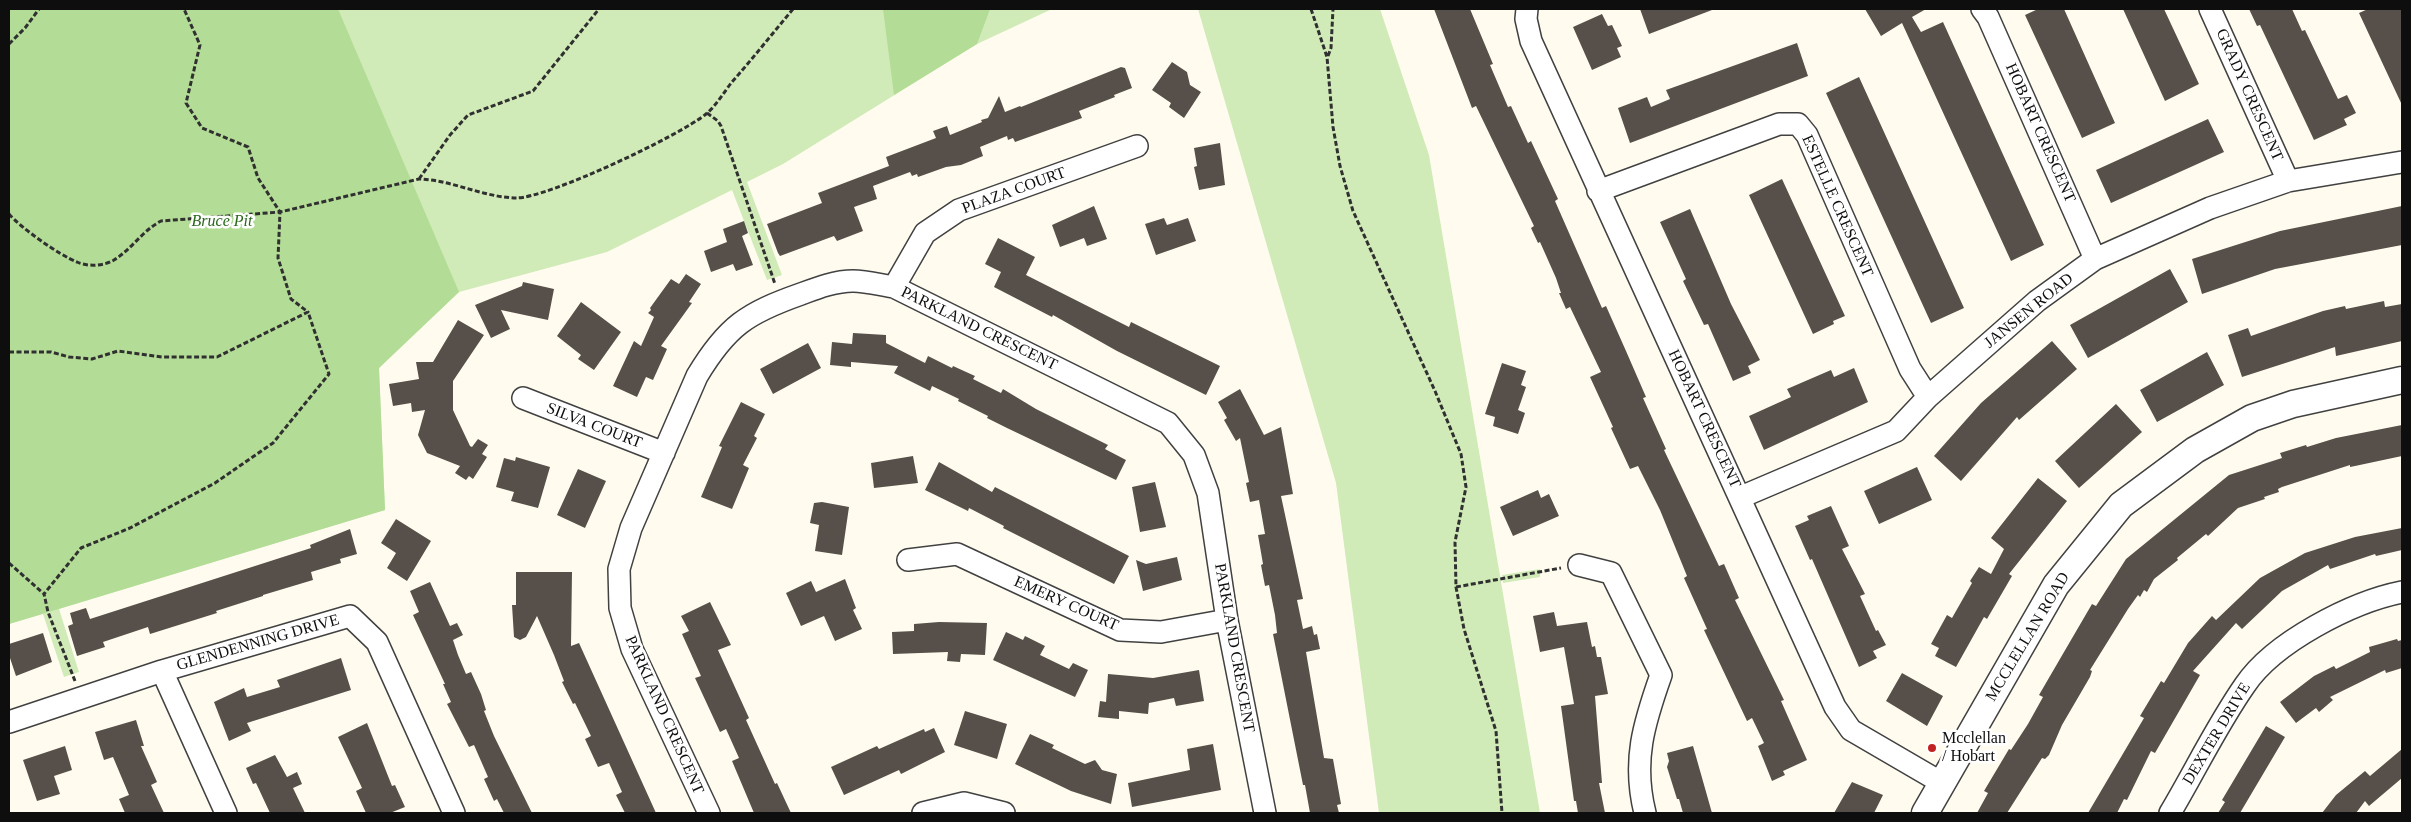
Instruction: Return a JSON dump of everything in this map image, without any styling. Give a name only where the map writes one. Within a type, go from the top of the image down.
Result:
[{"type":"street","name":"HOBART CRESCENT","points":[[1527,9],[1526,19],[1531,41],[1598,191],[1741,497],[1835,707],[1852,730],[1942,783]]},
{"type":"street","name":"HOBART CRESCENT","points":[[1982,9],[1988,17],[2095,260]]},
{"type":"street","name":"GRADY CRESCENT","points":[[2210,9],[2288,182]]},
{"type":"street","name":"ESTELLE CRESCENT","points":[[1598,191],[1779,124],[1798,124],[1807,135],[1910,370],[1928,398]]},
{"type":"street","name":"PLAZA COURT","points":[[894,287],[925,233],[959,210],[1137,146]]},
{"type":"street","name":"JANSEN ROAD","points":[[1741,497],[1896,431],[1928,398],[2036,301],[2095,260],[2210,208],[2288,182],[2402,162]]},
{"type":"street","name":"PARKLAND CRESCENT","points":[[709,813],[632,649],[620,608],[619,569],[630,528],[697,376],[710,356],[738,324],[753,313],[781,301],[824,286],[853,281],[894,287],[1168,424],[1194,454],[1208,493],[1228,620],[1265,813]]},
{"type":"street","name":"MCCLELLAN ROAD","points":[[1924,813],[2056,585],[2121,505],[2195,450],[2252,418],[2293,404],[2402,380]]},
{"type":"street","name":"SILVA COURT","points":[[523,398],[664,453]]},
{"type":"street","name":"EMERY COURT","points":[[908,560],[957,554],[1120,630],[1161,632],[1228,620]]},
{"type":"street","points":[[1579,565],[1610,573],[1661,675],[1643,725],[1639,767],[1645,813]]},
{"type":"street","name":"DEXTER DRIVE","points":[[2170,813],[2245,684],[2268,657],[2316,625],[2384,596],[2402,592]]},
{"type":"street","name":"GLENDENNING DRIVE","points":[[9,722],[162,671],[350,616],[377,642],[454,813]]},
{"type":"street","points":[[162,671],[226,813]]},
{"type":"street","points":[[923,813],[964,803],[1004,813]]},
{"type":"path","points":[[9,44],[40,9]]},
{"type":"path","points":[[44,594],[81,548],[130,528],[215,483],[273,443],[329,374],[308,312],[291,299],[278,258],[280,212],[258,178],[248,147],[202,128],[186,103],[200,45],[184,9]]},
{"type":"path","points":[[419,179],[450,135],[468,115],[533,91],[599,9]]},
{"type":"path","points":[[9,214],[24,228],[70,259],[88,265],[108,263],[115,259],[147,229],[161,221],[280,212],[419,179],[438,180],[498,196],[517,198],[530,196],[634,153],[707,114],[793,9]]},
{"type":"path","points":[[1311,9],[1328,57],[1333,126],[1340,166],[1353,211],[1435,391],[1461,454],[1466,487],[1456,542],[1456,586],[1464,629],[1496,731],[1502,813]]},
{"type":"path","points":[[1328,57],[1331,48],[1333,9]]},
{"type":"path","points":[[707,114],[718,121],[721,126],[781,301]]},
{"type":"path","points":[[9,352],[51,352],[69,357],[92,359],[118,351],[162,357],[217,357],[308,312]]},
{"type":"path","points":[[9,563],[44,594],[48,612],[81,697]]},
{"type":"path","points":[[1456,586],[1579,565]]},
{"type":"green space","name":"Bruce Pit","points":[[9,9],[1052,9],[977,44],[783,164],[747,182],[782,275],[767,280],[732,190],[607,252],[459,292],[379,368],[385,510],[59,609],[79,672],[64,677],[43,614],[9,624]]},
{"type":"green space","name":"Bruce Pit","points":[[9,9],[338,9],[459,292],[379,368],[385,510],[9,624]]},
{"type":"green space","points":[[883,9],[990,9],[977,44],[894,95]]},
{"type":"green space","points":[[1198,9],[1380,9],[1429,155],[1540,813],[1379,813],[1336,483]]},
{"type":"green space","points":[[1540,569],[1540,577],[1503,583],[1502,575]]},
{"type":"building","points":[[1434,9],[1470,9],[1493,64],[1490,65],[1508,107],[1511,106],[1528,143],[1531,141],[1558,199],[1555,201],[1602,308],[1606,306],[1646,397],[1643,398],[1666,449],[1664,450],[1719,566],[1724,564],[1739,598],[1735,600],[1784,700],[1781,701],[1807,760],[1783,771],[1785,775],[1772,781],[1758,746],[1764,743],[1752,718],[1747,721],[1704,630],[1707,629],[1684,578],[1687,576],[1660,510],[1638,466],[1630,469],[1611,428],[1613,427],[1590,377],[1601,372],[1570,307],[1566,309],[1559,293],[1561,293],[1556,278],[1540,242],[1538,243],[1531,228],[1534,226],[1476,106],[1472,108]]},
{"type":"building","points":[[1640,9],[1712,9],[1712,10],[1649,34]]},
{"type":"building","points":[[1865,9],[1926,9],[1912,17],[1921,32],[1943,22],[2044,245],[2011,261],[1902,23],[1881,36]]},
{"type":"building","points":[[2038,9],[2064,9],[2115,123],[2082,138],[2025,15]]},
{"type":"building","points":[[2123,9],[2164,9],[2199,84],[2165,101]]},
{"type":"building","points":[[2249,9],[2292,9],[2302,31],[2305,30],[2338,99],[2347,95],[2356,113],[2344,119],[2347,125],[2314,140],[2260,25],[2257,26]]},
{"type":"building","points":[[2368,9],[2402,9],[2402,105],[2359,13]]},
{"type":"building","points":[[1602,14],[1608,26],[1612,25],[1622,46],[1617,48],[1621,57],[1592,70],[1573,27]]},
{"type":"building","points":[[1797,43],[1808,76],[1630,143],[1618,108],[1647,97],[1651,107],[1670,99],[1666,90]]},
{"type":"building","points":[[1172,62],[1187,72],[1190,85],[1201,92],[1184,118],[1169,107],[1171,103],[1152,90]]},
{"type":"building","points":[[1121,67],[1125,68],[1132,88],[1079,111],[1082,118],[1015,142],[1013,138],[1008,140],[1007,136],[980,147],[983,156],[961,165],[946,167],[918,177],[917,174],[912,176],[910,172],[873,186],[877,199],[854,207],[863,231],[837,241],[834,236],[780,256],[778,253],[767,224],[822,203],[818,193],[889,166],[886,157],[936,138],[933,131],[947,126],[950,135],[982,122],[981,120],[988,118],[999,96],[1005,112]]},
{"type":"building","points":[[1859,77],[1964,308],[1931,323],[1826,93]]},
{"type":"building","points":[[2208,119],[2224,152],[2111,203],[2096,170]]},
{"type":"building","points":[[1220,143],[1225,185],[1199,190],[1194,167],[1197,166],[1194,148]]},
{"type":"building","points":[[1782,179],[1845,316],[1833,321],[1834,324],[1813,334],[1749,195]]},
{"type":"building","points":[[1094,206],[1107,239],[1087,246],[1084,238],[1060,247],[1052,225]]},
{"type":"building","points":[[2402,206],[2402,245],[2275,269],[2202,294],[2192,259],[2280,231]]},
{"type":"building","points":[[1690,209],[1731,304],[1760,360],[1748,366],[1751,373],[1733,381],[1708,324],[1704,325],[1683,281],[1686,279],[1660,222]]},
{"type":"building","points":[[1164,218],[1167,225],[1188,218],[1196,241],[1156,255],[1145,224]]},
{"type":"building","points":[[744,221],[748,233],[742,236],[753,265],[736,271],[733,264],[711,272],[704,251],[727,242],[723,229]]},
{"type":"building","points":[[998,238],[1035,257],[1026,275],[1129,327],[1131,322],[1220,366],[1206,395],[1117,351],[1053,315],[1052,317],[994,287],[1001,272],[985,264]]},
{"type":"building","points":[[2170,269],[2188,302],[2088,358],[2070,325]]},
{"type":"building","points":[[686,274],[701,284],[689,302],[692,303],[661,346],[667,349],[653,380],[646,377],[637,397],[613,386],[634,341],[641,346],[654,317],[648,313],[651,310],[650,308],[671,279],[679,284]]},
{"type":"building","points":[[523,282],[554,289],[548,320],[501,310],[510,329],[491,338],[475,305],[522,286]]},
{"type":"building","points":[[2384,301],[2385,307],[2402,304],[2402,341],[2336,356],[2335,347],[2242,377],[2228,335],[2248,328],[2251,336],[2323,311],[2345,306],[2346,309]]},
{"type":"building","points":[[581,302],[621,332],[594,370],[578,359],[581,355],[557,336]]},
{"type":"building","points":[[458,320],[484,335],[453,381],[453,410],[470,446],[472,447],[478,439],[488,445],[482,454],[487,457],[473,479],[469,476],[466,480],[455,473],[460,466],[427,453],[418,435],[425,410],[412,412],[411,403],[393,406],[389,384],[419,379],[416,362],[433,362]]},
{"type":"building","points":[[853,333],[886,335],[886,343],[925,363],[928,356],[952,368],[953,366],[975,376],[973,379],[1001,393],[1003,389],[1036,409],[1108,445],[1105,449],[1126,460],[1116,480],[987,418],[988,416],[958,401],[959,399],[932,386],[930,391],[894,373],[898,366],[851,362],[851,367],[830,365],[832,342],[852,344]]},
{"type":"building","points":[[2052,341],[2077,369],[2019,420],[2017,417],[1961,481],[1934,456],[1981,403]]},
{"type":"building","points":[[808,343],[821,368],[773,394],[760,369]]},
{"type":"building","points":[[2207,352],[2224,385],[2157,422],[2140,390]]},
{"type":"building","points":[[1502,363],[1526,371],[1521,385],[1526,387],[1518,410],[1525,413],[1518,434],[1493,426],[1495,417],[1485,414]]},
{"type":"building","points":[[1854,368],[1868,402],[1764,450],[1749,416],[1791,397],[1787,389],[1831,370],[1834,377]]},
{"type":"building","points":[[1240,389],[1264,435],[1281,427],[1293,494],[1281,496],[1303,599],[1297,600],[1303,629],[1312,626],[1314,635],[1317,634],[1320,649],[1306,652],[1324,758],[1333,759],[1341,804],[1337,805],[1339,813],[1310,813],[1305,785],[1303,785],[1273,634],[1277,633],[1275,615],[1269,585],[1265,586],[1261,565],[1263,564],[1258,535],[1265,534],[1259,500],[1250,502],[1246,483],[1249,482],[1240,438],[1236,441],[1224,420],[1227,418],[1218,402]]},
{"type":"building","points":[[741,402],[765,414],[754,436],[757,438],[743,465],[749,468],[732,509],[701,497],[722,447],[719,446]]},
{"type":"building","points":[[2116,404],[2142,432],[2079,488],[2055,461]]},
{"type":"building","points":[[2402,425],[2402,456],[2350,467],[2350,465],[2282,487],[2278,489],[2279,492],[2264,497],[2265,499],[2238,508],[2208,536],[2206,534],[2177,558],[2178,560],[2154,579],[2147,592],[2144,590],[2140,597],[2138,595],[2128,609],[2090,670],[2092,671],[2090,677],[2062,725],[2049,755],[2045,759],[2042,758],[2007,813],[1977,813],[1988,793],[1984,791],[2009,749],[2011,750],[2028,724],[2043,697],[2039,695],[2092,604],[2096,606],[2126,559],[2229,475],[2282,458],[2280,453],[2306,445],[2307,447],[2336,438]]},
{"type":"building","points":[[913,456],[918,483],[874,488],[871,463]]},
{"type":"building","points":[[516,457],[550,467],[538,508],[511,501],[514,492],[496,487],[504,458],[515,461]]},
{"type":"building","points":[[939,462],[992,492],[995,487],[1129,556],[1114,584],[1003,528],[1004,526],[969,508],[968,511],[925,490]]},
{"type":"building","points":[[1917,467],[1932,500],[1879,524],[1864,491]]},
{"type":"building","points":[[578,469],[606,481],[585,528],[557,515]]},
{"type":"building","points":[[2038,478],[2067,501],[2009,574],[2012,576],[1987,619],[1984,617],[1956,667],[1935,656],[1939,648],[1931,644],[1947,615],[1952,618],[1979,567],[1991,574],[2004,549],[1991,538]]},
{"type":"building","points":[[1155,482],[1166,527],[1140,532],[1132,487]]},
{"type":"building","points":[[1538,490],[1541,498],[1549,494],[1559,516],[1513,536],[1500,507]]},
{"type":"building","points":[[822,502],[849,507],[842,555],[815,551],[819,525],[810,523],[814,503]]},
{"type":"building","points":[[1831,506],[1849,546],[1842,549],[1865,594],[1860,596],[1876,631],[1878,630],[1886,645],[1873,651],[1877,658],[1859,667],[1812,559],[1810,560],[1795,526],[1809,520],[1807,516]]},
{"type":"building","points":[[396,519],[431,541],[407,581],[387,568],[396,553],[381,543]]},
{"type":"building","points":[[2402,528],[2402,550],[2376,556],[2375,554],[2330,569],[2328,565],[2282,591],[2242,629],[2236,623],[2193,671],[2200,675],[2155,753],[2151,751],[2127,800],[2124,799],[2117,813],[2088,813],[2144,718],[2140,716],[2161,681],[2164,683],[2188,643],[2212,616],[2216,620],[2260,578],[2305,553],[2355,537]]},
{"type":"building","points":[[350,529],[357,554],[340,559],[341,563],[311,572],[313,580],[150,634],[148,627],[103,642],[105,647],[77,656],[68,626],[73,624],[70,613],[86,608],[90,619],[311,548],[310,545]]},
{"type":"building","points":[[1177,557],[1182,580],[1143,591],[1136,560],[1146,564]]},
{"type":"building","points":[[516,572],[572,572],[571,646],[579,643],[656,813],[625,813],[616,795],[622,792],[609,763],[598,767],[585,739],[591,736],[575,703],[573,704],[562,682],[564,681],[537,616],[526,637],[520,640],[514,637],[512,605],[516,605]]},
{"type":"building","points":[[845,579],[856,608],[853,610],[862,629],[835,641],[824,616],[801,626],[786,593],[811,581],[816,592]]},
{"type":"building","points":[[430,582],[450,626],[457,623],[463,635],[453,640],[458,655],[466,674],[471,672],[481,694],[486,710],[484,711],[494,736],[532,813],[504,813],[497,799],[494,801],[484,779],[488,777],[474,745],[469,747],[447,704],[451,702],[443,684],[445,684],[413,615],[419,612],[410,591]]},
{"type":"building","points":[[710,602],[731,645],[718,650],[749,718],[746,720],[775,784],[777,783],[791,813],[754,813],[732,761],[739,758],[726,729],[720,732],[695,678],[701,676],[682,634],[689,631],[681,616]]},
{"type":"building","points":[[1554,612],[1557,626],[1587,622],[1592,647],[1595,646],[1597,657],[1601,657],[1608,694],[1595,696],[1602,783],[1599,783],[1605,813],[1578,813],[1576,801],[1574,801],[1561,706],[1574,704],[1564,647],[1540,652],[1533,616]]},
{"type":"building","points":[[939,622],[987,623],[985,655],[961,654],[960,662],[947,661],[948,652],[893,654],[892,632],[914,631],[914,624]]},
{"type":"building","points":[[1006,632],[1023,640],[1025,636],[1045,646],[1040,655],[1069,669],[1073,663],[1088,670],[1075,697],[993,660]]},
{"type":"building","points":[[43,633],[52,662],[16,676],[9,655],[9,644]]},
{"type":"building","points":[[2397,639],[2398,641],[2402,640],[2402,668],[2386,673],[2385,670],[2330,697],[2333,700],[2319,712],[2316,708],[2296,723],[2280,702],[2314,676],[2334,666],[2336,669],[2370,652],[2369,647]]},
{"type":"building","points":[[341,658],[351,690],[247,723],[251,731],[229,741],[214,702],[244,688],[247,697],[280,687],[277,680]]},
{"type":"building","points":[[1199,670],[1204,701],[1176,706],[1174,698],[1149,703],[1148,714],[1119,711],[1119,719],[1098,717],[1100,701],[1106,702],[1108,674],[1153,678]]},
{"type":"building","points":[[1902,673],[1943,696],[1927,726],[1886,701]]},
{"type":"building","points":[[965,711],[1007,724],[997,759],[954,745]]},
{"type":"building","points":[[136,720],[144,746],[141,746],[157,782],[151,785],[164,813],[125,813],[119,799],[129,795],[113,757],[104,760],[95,732]]},
{"type":"building","points":[[367,723],[392,786],[395,785],[405,807],[390,813],[366,813],[356,791],[362,788],[338,737]]},
{"type":"building","points":[[2266,726],[2285,737],[2240,813],[2218,813],[2225,802],[2222,800]]},
{"type":"building","points":[[934,728],[945,752],[901,774],[899,770],[844,795],[831,767],[877,746],[879,749],[924,729],[925,732]]},
{"type":"building","points":[[1030,734],[1054,745],[1052,748],[1085,764],[1095,760],[1102,770],[1117,774],[1111,804],[1071,791],[1015,764]]},
{"type":"building","points":[[1213,744],[1221,790],[1132,807],[1128,783],[1190,770],[1187,749]]},
{"type":"building","points":[[65,746],[72,770],[54,776],[60,794],[37,801],[23,760]]},
{"type":"building","points":[[1693,746],[1712,813],[1683,813],[1667,767],[1669,761],[1667,753]]},
{"type":"building","points":[[2402,749],[2402,778],[2369,806],[2365,801],[2356,813],[2322,813],[2336,795],[2365,771],[2370,776]]},
{"type":"building","points":[[275,755],[287,777],[297,772],[302,784],[293,788],[305,813],[270,813],[256,783],[253,784],[246,768]]},
{"type":"building","points":[[1852,782],[1883,795],[1874,813],[1834,813]]},
{"type":"place","name":"Mcclellan / Hobart","points":[[1932,748]]}]
